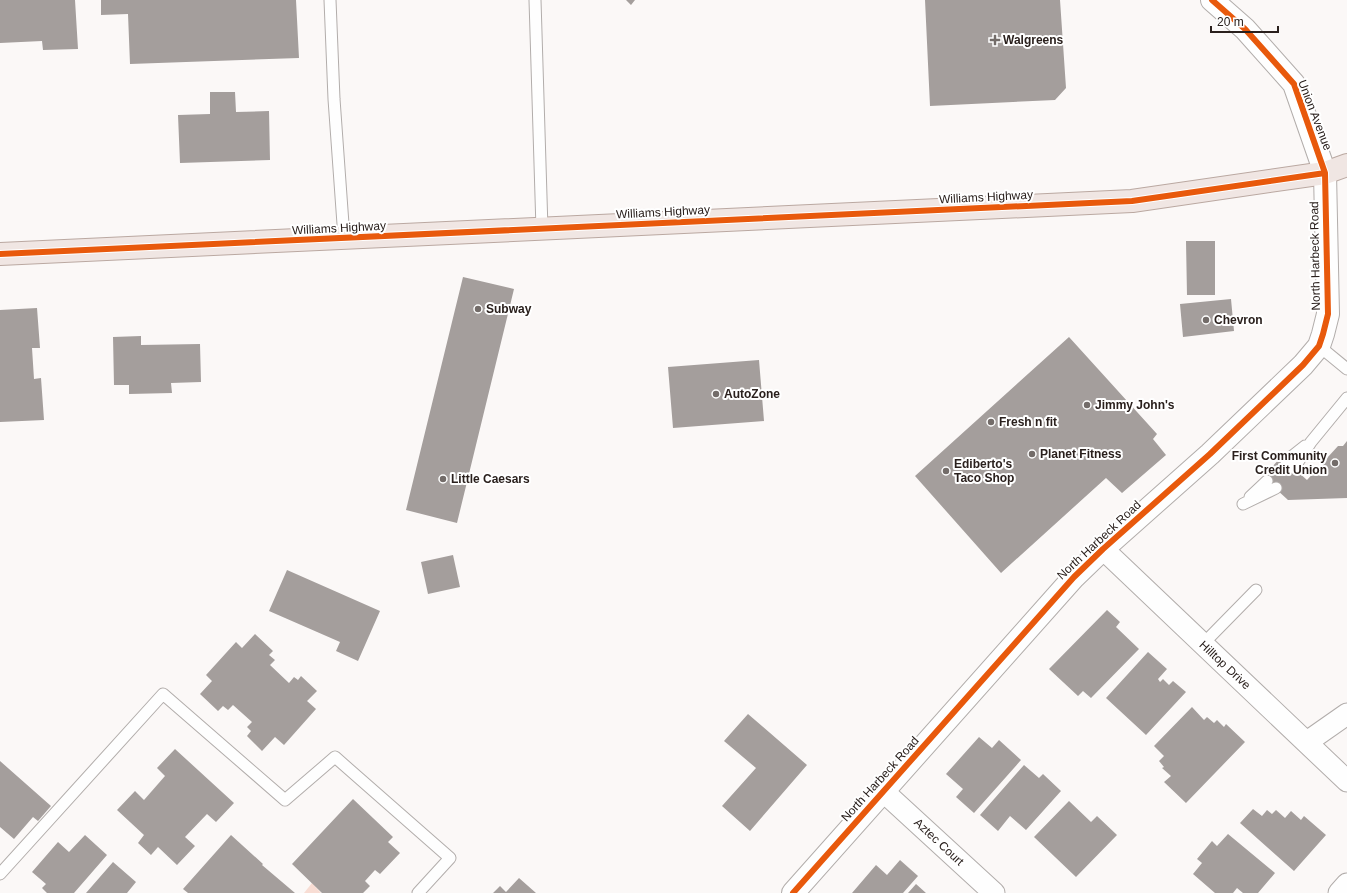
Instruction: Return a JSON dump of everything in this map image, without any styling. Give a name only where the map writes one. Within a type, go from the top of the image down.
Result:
[{"type":"main road","name":"Williams Highway","points":[[0,254],[1132,201],[1325,173],[1347,165]]},
{"type":"street","name":"Union Avenue","points":[[1212,0],[1245,29],[1294,84],[1325,173]]},
{"type":"street","name":"North Harbeck Road","points":[[793,893],[1074,577],[1103,549],[1215,449],[1303,365],[1319,346],[1328,314],[1325,173]]},
{"type":"street","name":"Hilltop Drive","points":[[1103,549],[1347,781]]},
{"type":"street","points":[[1307,742],[1347,714]]},
{"type":"street","name":"Aztec Court","points":[[884,792],[994,893]]},
{"type":"street","points":[[1339,893],[1347,884]]},
{"type":"lane","points":[[330,0],[334,92],[344,238]]},
{"type":"lane","points":[[535,0],[542,229]]},
{"type":"lane","points":[[1319,346],[1347,369]]},
{"type":"lane","points":[[1294,468],[1311,442],[1347,398]]},
{"type":"lane","points":[[1286,461],[1311,442]]},
{"type":"lane","points":[[1267,481],[1243,504],[1276,488]]},
{"type":"lane","points":[[1203,644],[1256,590]]},
{"type":"lane","points":[[0,874],[163,694],[285,800],[335,757],[450,858],[418,893]]},
{"type":"shaded area","points":[[312,883],[321,893],[304,893]]},
{"type":"building","points":[[0,0],[75,0],[78,49],[43,50],[42,41],[0,43]]},
{"type":"building","points":[[101,0],[296,0],[299,58],[130,64],[128,14],[101,15]]},
{"type":"building","points":[[626,0],[635,0],[631,5]]},
{"type":"building","points":[[925,0],[1060,0],[1066,88],[1055,100],[930,106]]},
{"type":"building","points":[[210,92],[235,92],[236,112],[269,111],[270,160],[180,163],[178,115],[210,114]]},
{"type":"building","points":[[1186,241],[1215,241],[1215,295],[1187,295]]},
{"type":"building","points":[[463,277],[514,289],[457,523],[406,510]]},
{"type":"building","points":[[1231,299],[1234,331],[1183,337],[1180,304]]},
{"type":"building","points":[[37,308],[40,348],[32,348],[34,379],[41,378],[44,420],[0,422],[0,310]]},
{"type":"building","points":[[141,336],[141,345],[200,344],[201,382],[171,383],[172,393],[129,394],[129,385],[114,385],[113,337]]},
{"type":"building","points":[[1069,337],[1157,434],[1153,439],[1166,455],[1122,493],[1106,478],[1001,573],[915,476]]},
{"type":"building","name":"AutoZone","points":[[759,360],[764,421],[673,428],[668,367]]},
{"type":"building","name":"First Community Credit Union","points":[[1347,441],[1347,498],[1288,500],[1263,477],[1281,457],[1307,480],[1338,446],[1343,446]]},
{"type":"building","points":[[453,555],[460,587],[428,594],[421,562]]},
{"type":"building","points":[[287,570],[380,611],[358,661],[336,651],[340,642],[269,611]]},
{"type":"building","points":[[1107,610],[1120,622],[1116,627],[1139,649],[1091,698],[1083,691],[1078,696],[1049,669]]},
{"type":"building","points":[[255,634],[273,651],[269,655],[275,660],[270,665],[289,683],[294,677],[298,680],[301,676],[317,691],[307,701],[316,709],[284,745],[275,737],[262,751],[247,736],[251,731],[247,727],[252,722],[233,705],[228,710],[223,706],[218,711],[200,694],[212,681],[206,675],[236,642],[242,648]]},
{"type":"building","points":[[1148,652],[1167,669],[1158,679],[1160,682],[1163,679],[1169,685],[1173,681],[1186,692],[1146,735],[1106,698]]},
{"type":"building","points":[[1192,707],[1204,720],[1207,717],[1214,723],[1217,720],[1224,727],[1226,724],[1245,742],[1186,803],[1164,782],[1171,776],[1162,768],[1164,767],[1159,761],[1164,756],[1154,746]]},
{"type":"building","points":[[748,714],[807,765],[750,831],[722,806],[756,768],[724,741]]},
{"type":"building","points":[[979,737],[992,748],[999,740],[1021,760],[974,813],[956,797],[963,789],[946,774]]},
{"type":"building","points":[[175,749],[234,803],[216,822],[207,814],[185,837],[195,846],[177,865],[158,847],[151,855],[138,843],[144,835],[117,810],[135,791],[144,800],[165,776],[157,768]]},
{"type":"building","points":[[0,761],[51,806],[38,821],[33,817],[14,839],[0,827]]},
{"type":"building","points":[[1024,765],[1039,778],[1043,774],[1061,791],[1026,830],[1010,816],[998,831],[980,815]]},
{"type":"building","points":[[353,799],[393,837],[388,842],[400,853],[380,874],[375,870],[365,881],[370,886],[363,893],[322,893],[292,864]]},
{"type":"building","points":[[1069,801],[1091,822],[1097,816],[1117,835],[1076,877],[1034,837]]},
{"type":"building","points":[[1253,809],[1262,816],[1267,810],[1272,814],[1276,810],[1285,818],[1291,811],[1301,820],[1304,816],[1326,835],[1294,871],[1240,823]]},
{"type":"building","points":[[1228,834],[1275,873],[1258,893],[1243,893],[1237,888],[1233,893],[1215,893],[1193,874],[1202,863],[1197,859],[1212,841],[1217,846]]},
{"type":"building","points":[[85,835],[107,855],[74,893],[47,893],[42,888],[46,884],[32,872],[58,842],[69,852]]},
{"type":"building","points":[[231,835],[263,864],[262,865],[295,893],[188,893],[183,889]]},
{"type":"building","points":[[900,860],[918,876],[903,893],[852,893],[876,865],[887,875]]},
{"type":"building","points":[[113,862],[136,882],[127,893],[86,893]]},
{"type":"building","points":[[519,878],[536,893],[493,893],[500,886],[506,892]]},
{"type":"building","points":[[916,884],[926,893],[908,893]]},
{"type":"cycle path","points":[[793,893],[1074,577],[1103,549],[1210,454],[1303,365],[1319,346],[1328,314],[1325,173],[1294,84],[1245,29],[1212,0]]},
{"type":"cycle path","points":[[0,254],[1132,201],[1325,173]]},
{"type":"place","name":"Walgreens","points":[[995,40]]},
{"type":"place","name":"Subway","points":[[478,309]]},
{"type":"place","name":"Chevron","points":[[1206,320]]},
{"type":"place","name":"AutoZone","points":[[716,394]]},
{"type":"place","name":"Jimmy John's","points":[[1087,405]]},
{"type":"place","name":"Fresh n fit","points":[[991,422]]},
{"type":"place","name":"Planet Fitness","points":[[1032,454]]},
{"type":"place","name":"First Community Credit Union","points":[[1335,463]]},
{"type":"place","name":"Ediberto's Taco Shop","points":[[946,471]]},
{"type":"place","name":"Little Caesars","points":[[443,479]]}]
